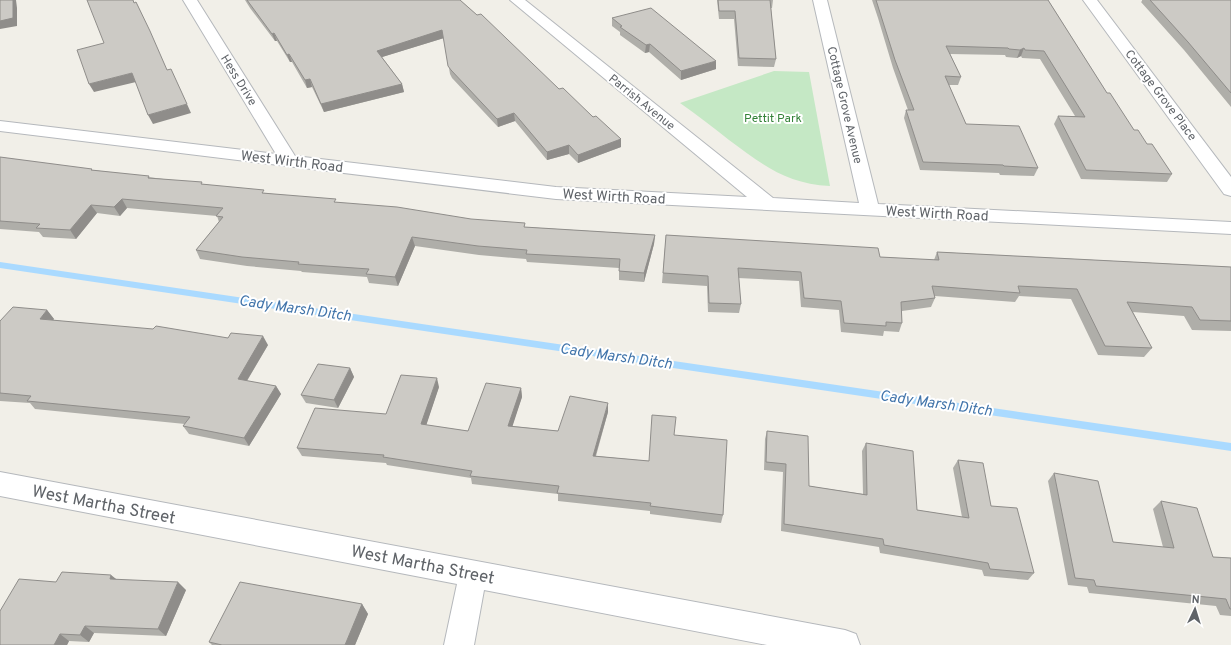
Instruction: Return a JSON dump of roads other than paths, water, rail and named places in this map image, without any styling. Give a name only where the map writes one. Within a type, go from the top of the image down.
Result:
[{"type":"street","name":"Hess Drive","points":[[190,0],[289,160]]},
{"type":"street","name":"Parrish Avenue","points":[[517,0],[768,204]]},
{"type":"street","name":"Cottage Grove Avenue","points":[[820,0],[870,209]]},
{"type":"street","name":"Cottage Grove Place","points":[[1090,0],[1231,190]]},
{"type":"street","name":"West Wirth Road","points":[[0,126],[556,193],[1231,228]]},
{"type":"street","name":"West Martha Street","points":[[1,485],[846,645]]},
{"type":"street","points":[[459,645],[473,574]]},
{"type":"waterway","name":"Cady Marsh Ditch","points":[[0,265],[1231,447]]},
{"type":"park label","name":"Pettit Park","points":[[773,118]]}]
